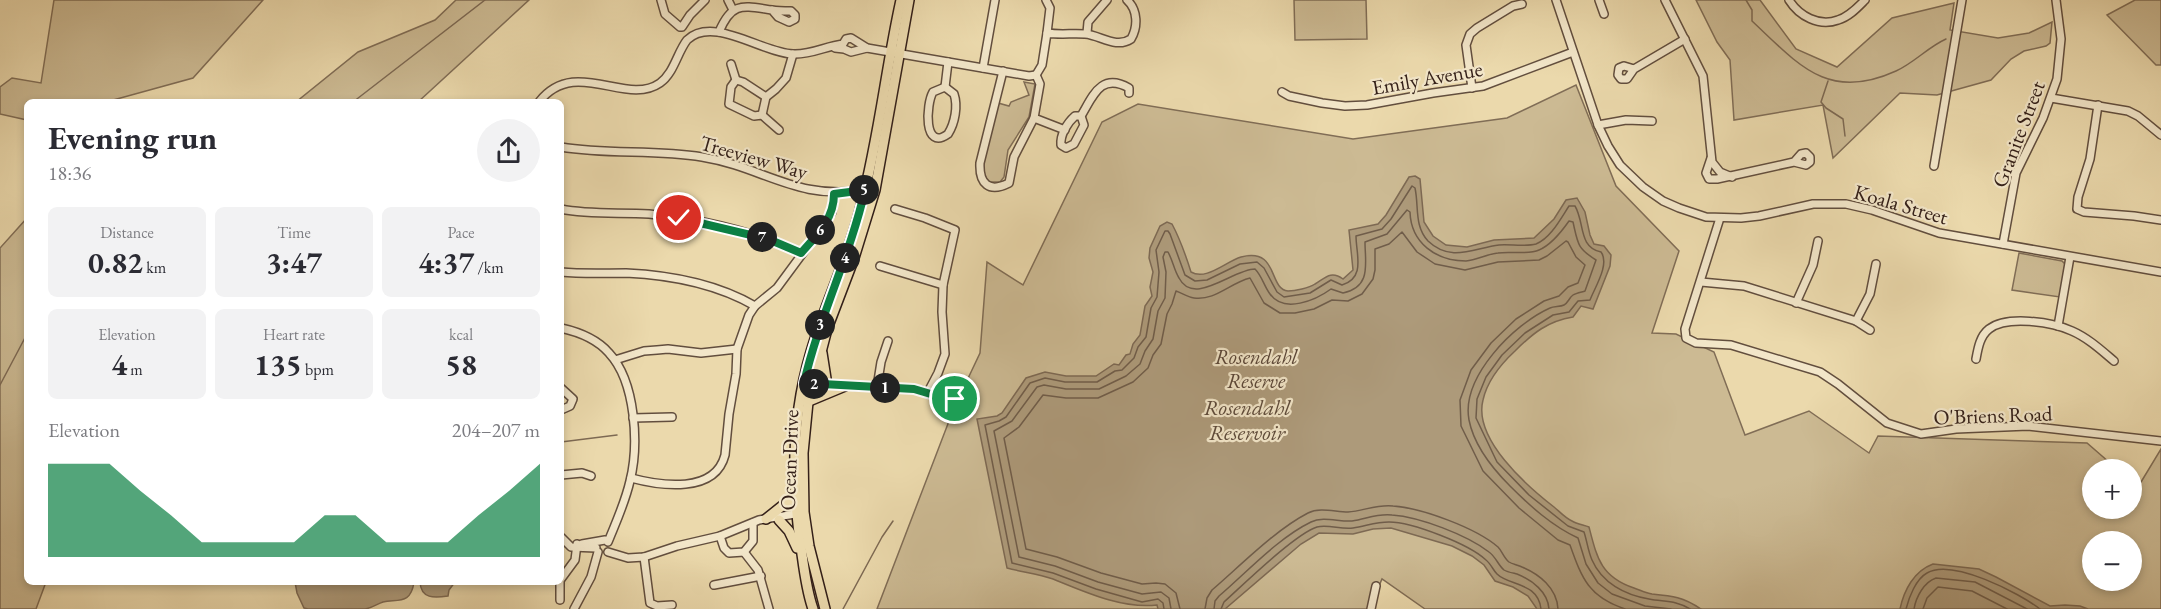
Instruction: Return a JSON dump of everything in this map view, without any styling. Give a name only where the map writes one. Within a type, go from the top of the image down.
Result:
[{"type":"main road","name":"Ocean Drive","points":[[825,609],[795,492],[796,428],[808,383],[854,258],[875,190],[901,0]]},
{"type":"main road","name":"Ocean Drive","points":[[813,609],[806,584],[800,515],[810,354],[845,258],[909,0]]},
{"type":"main road","points":[[822,347],[827,385]]},
{"type":"main road","points":[[808,401],[845,386]]},
{"type":"main road","points":[[766,519],[791,499],[795,492]]},
{"type":"main road","points":[[780,520],[802,555]]},
{"type":"street","points":[[661,0],[665,14],[680,27],[705,0]]},
{"type":"street","points":[[728,0],[733,10]]},
{"type":"street","points":[[983,68],[995,0]]},
{"type":"street","points":[[1036,75],[1042,64],[1047,33],[1050,8],[1046,0]]},
{"type":"street","points":[[1087,33],[1088,22],[1107,0]]},
{"type":"street","points":[[1047,33],[1064,35],[1087,33],[1124,43],[1131,39],[1135,31],[1136,15],[1133,5],[1127,0]]},
{"type":"street","name":"Koala Street","points":[[1556,0],[1598,125],[1620,165],[1643,187],[1663,201],[1706,217],[1720,218],[1751,218],[1813,204],[1846,204],[1872,210],[1928,230],[2161,272]]},
{"type":"street","points":[[1599,0],[1604,14]]},
{"type":"street","points":[[1665,0],[1703,76],[1711,158],[1718,171],[1732,177]]},
{"type":"street","points":[[1789,0],[1795,10],[1807,18],[1821,22],[1838,21],[1865,0]]},
{"type":"street","points":[[1935,166],[1962,0]]},
{"type":"street","name":"Granite Street","points":[[2003,244],[2016,173],[2051,98],[2057,79],[2061,48],[2056,0]]},
{"type":"street","points":[[1472,88],[1466,45],[1470,34],[1513,6],[1522,4]]},
{"type":"street","points":[[719,32],[724,19],[733,10],[750,6],[772,10]]},
{"type":"street","points":[[542,99],[550,90],[568,82],[636,89],[651,88],[667,77],[684,44],[692,36],[706,30],[719,32],[767,49],[793,54],[844,46],[849,38],[854,39],[857,47]]},
{"type":"street","points":[[1634,69],[1684,39]]},
{"type":"street","points":[[844,46],[849,52],[857,47],[867,48],[1003,72],[1036,75]]},
{"type":"street","name":"Emily Avenue","points":[[1282,92],[1295,98],[1355,106],[1492,84],[1573,52]]},
{"type":"street","points":[[762,115],[766,97],[786,78],[793,54]]},
{"type":"street","points":[[945,87],[948,62]]},
{"type":"street","points":[[731,64],[736,80]]},
{"type":"street","points":[[1003,72],[980,163],[981,177],[988,185],[997,188],[1009,183],[1014,157],[1034,118],[1040,84],[1036,75]]},
{"type":"street","points":[[736,80],[766,97]]},
{"type":"street","points":[[736,80],[731,87],[729,104],[754,116],[762,115],[779,130]]},
{"type":"street","points":[[1081,116],[1072,118],[1065,130],[1060,141],[1061,145],[1066,148],[1074,144],[1084,125],[1081,116],[1096,89],[1103,85],[1121,84],[1130,88],[1129,93]]},
{"type":"street","points":[[945,87],[954,94],[956,114],[948,134],[937,138],[928,126],[930,100],[933,92],[945,87]]},
{"type":"street","points":[[2051,98],[2133,113],[2161,135]]},
{"type":"street","points":[[2098,105],[2093,146],[2078,197],[2077,209],[2084,212],[2161,220]]},
{"type":"street","points":[[1034,118],[1065,130]]},
{"type":"street","points":[[1598,125],[1626,120],[1652,121]]},
{"type":"street","name":"Treeview Way","points":[[564,147],[616,153],[660,152],[702,157],[742,168],[795,188],[834,194],[860,191]]},
{"type":"street","points":[[1711,158],[1706,173],[1709,179],[1732,177],[1794,162]]},
{"type":"street","points":[[1715,179],[1718,171]]},
{"type":"street","points":[[631,478],[655,483],[693,483],[712,477],[718,471],[725,455],[739,340],[755,306],[777,288],[828,219],[832,212],[834,194]]},
{"type":"street","points":[[895,209],[956,230],[943,285],[945,354],[938,374],[927,392]]},
{"type":"street","points":[[564,210],[651,214],[696,221],[768,239],[801,253]]},
{"type":"street","name":"O'Briens Road","points":[[1720,218],[1685,329],[1686,338],[1695,343],[1731,345],[1820,372],[1887,423],[1926,435],[1956,429],[2040,427],[2161,441]]},
{"type":"street","points":[[1796,303],[1813,265],[1818,241]]},
{"type":"street","points":[[2058,326],[2070,257]]},
{"type":"street","points":[[1856,321],[1870,294],[1876,264]]},
{"type":"street","points":[[880,267],[943,285]]},
{"type":"street","points":[[564,272],[626,273],[668,278],[713,288],[739,297],[755,306]]},
{"type":"street","points":[[1701,282],[1744,286],[1856,321],[1869,330]]},
{"type":"street","points":[[1976,359],[1982,338],[1988,330],[2003,323],[2026,321],[2058,326],[2084,338],[2114,361]]},
{"type":"street","points":[[564,329],[589,338],[603,347],[615,360],[625,380],[633,418],[634,443],[631,478],[624,507],[574,609]]},
{"type":"street","points":[[877,387],[880,362],[888,341]]},
{"type":"street","points":[[615,360],[644,351],[668,349],[701,353],[737,350]]},
{"type":"street","points":[[808,383],[914,389],[944,398],[965,398]]},
{"type":"street","points":[[564,391],[573,399],[570,406],[564,409]]},
{"type":"street","points":[[633,418],[672,417]]},
{"type":"street","points":[[564,476],[582,473],[591,476]]},
{"type":"street","points":[[564,540],[568,544],[577,546],[603,547],[616,554],[633,558],[644,557],[676,546],[720,536],[766,519],[800,515]]},
{"type":"street","points":[[754,523],[800,515]]},
{"type":"street","points":[[720,536],[729,553],[744,552],[753,541],[754,523]]},
{"type":"street","points":[[564,575],[575,560],[577,546]]},
{"type":"street","points":[[744,552],[756,565],[770,609]]},
{"type":"street","points":[[644,557],[650,603],[657,606],[672,605]]},
{"type":"street","points":[[714,585],[761,576]]},
{"type":"street","points":[[560,585],[560,600]]},
{"type":"street","points":[[1371,609],[1376,586]]},
{"type":"green space","points":[[54,0],[263,0],[193,78],[117,99],[24,99],[24,119],[0,114],[0,87],[12,78],[41,83]]},
{"type":"green space","points":[[456,0],[529,0],[421,99],[300,99],[358,52],[435,20]]},
{"type":"green space","points":[[1294,0],[1366,0],[1367,39],[1295,40]]},
{"type":"green space","points":[[1696,0],[1760,0],[1796,49],[1837,67],[1892,18],[1954,3],[1950,30],[1998,38],[2029,33],[2052,22],[2050,43],[2024,51],[2011,59],[1991,80],[1937,95],[1900,93],[1833,158],[1823,105],[1734,120],[1730,60],[1717,42]]},
{"type":"green space","points":[[2135,0],[2161,0],[2161,65],[2156,65],[2107,15]]},
{"type":"green space","points":[[1024,82],[1035,84],[1029,117],[1008,150],[1004,177],[1000,182],[986,182],[981,169],[998,103],[1009,106],[1011,102],[1029,95]]},
{"type":"green space","name":"Rosendahl Reserve","points":[[1576,85],[1616,186],[1679,251],[1652,333],[1676,334],[1714,352],[1745,435],[1809,411],[1869,453],[1878,436],[2087,443],[2105,459],[2082,459],[2082,519],[2142,519],[2142,480],[2161,449],[2161,609],[1425,609],[1382,579],[1369,609],[877,609],[954,408],[980,353],[987,262],[1023,285],[1102,122],[1138,104],[1353,139],[1507,118]]},
{"type":"green space","points":[[24,221],[24,585],[45,585],[36,609],[0,609],[0,248]]},
{"type":"green space","points":[[2019,253],[2062,261],[2065,264],[2060,297],[2012,290]]},
{"type":"water","name":"Rosendahl Reservoir","points":[[1415,176],[1420,179],[1424,222],[1433,236],[1446,245],[1467,247],[1494,240],[1534,238],[1554,219],[1566,200],[1577,198],[1585,212],[1594,244],[1604,246],[1611,255],[1610,266],[1593,309],[1581,306],[1573,317],[1556,321],[1541,329],[1500,367],[1491,380],[1483,400],[1482,415],[1486,430],[1505,460],[1530,487],[1567,518],[1589,527],[1598,557],[1607,572],[1614,578],[1648,593],[1672,596],[1701,609],[1537,609],[1528,596],[1513,587],[1495,581],[1484,565],[1472,556],[1452,546],[1391,528],[1373,529],[1353,534],[1319,533],[1301,544],[1225,609],[1158,609],[1157,605],[1144,606],[1117,602],[1053,579],[1007,568],[977,419],[1002,413],[1026,378],[1045,372],[1066,376],[1096,376],[1114,364],[1119,365],[1126,355],[1130,354],[1133,344],[1140,335],[1145,306],[1152,296],[1150,287],[1153,272],[1149,258],[1150,248],[1160,226],[1167,222],[1172,224],[1191,272],[1209,273],[1235,259],[1253,256],[1262,258],[1267,263],[1282,289],[1298,290],[1332,275],[1343,279],[1353,270],[1349,230],[1378,224],[1409,177]]},
{"type":"water","points":[[1933,564],[1979,569],[2050,606],[2080,606],[2088,609],[1900,609],[1904,595],[1915,576]]},
{"type":"water","points":[[296,585],[413,585],[410,594],[403,599],[383,602],[365,609],[308,609],[304,608]]},
{"type":"water","points":[[420,585],[453,585],[448,596],[438,597],[429,596]]},
{"type":"waterway","points":[[357,99],[485,0]]},
{"type":"waterway","points":[[1746,0],[1752,10],[1752,21],[1785,52],[1816,74],[1833,80],[1851,82],[1872,80],[1909,64],[1946,39]]},
{"type":"waterway","points":[[1828,81],[1821,102],[1843,119],[1845,136]]},
{"type":"waterway","points":[[0,385],[24,340]]},
{"type":"waterway","points":[[564,442],[617,435]]},
{"type":"waterway","points":[[843,609],[893,521]]},
{"type":"route","points":[[679,218],[768,239],[801,253],[832,212],[834,194],[865,190],[854,233],[810,354],[804,383],[914,389],[955,399]]}]
